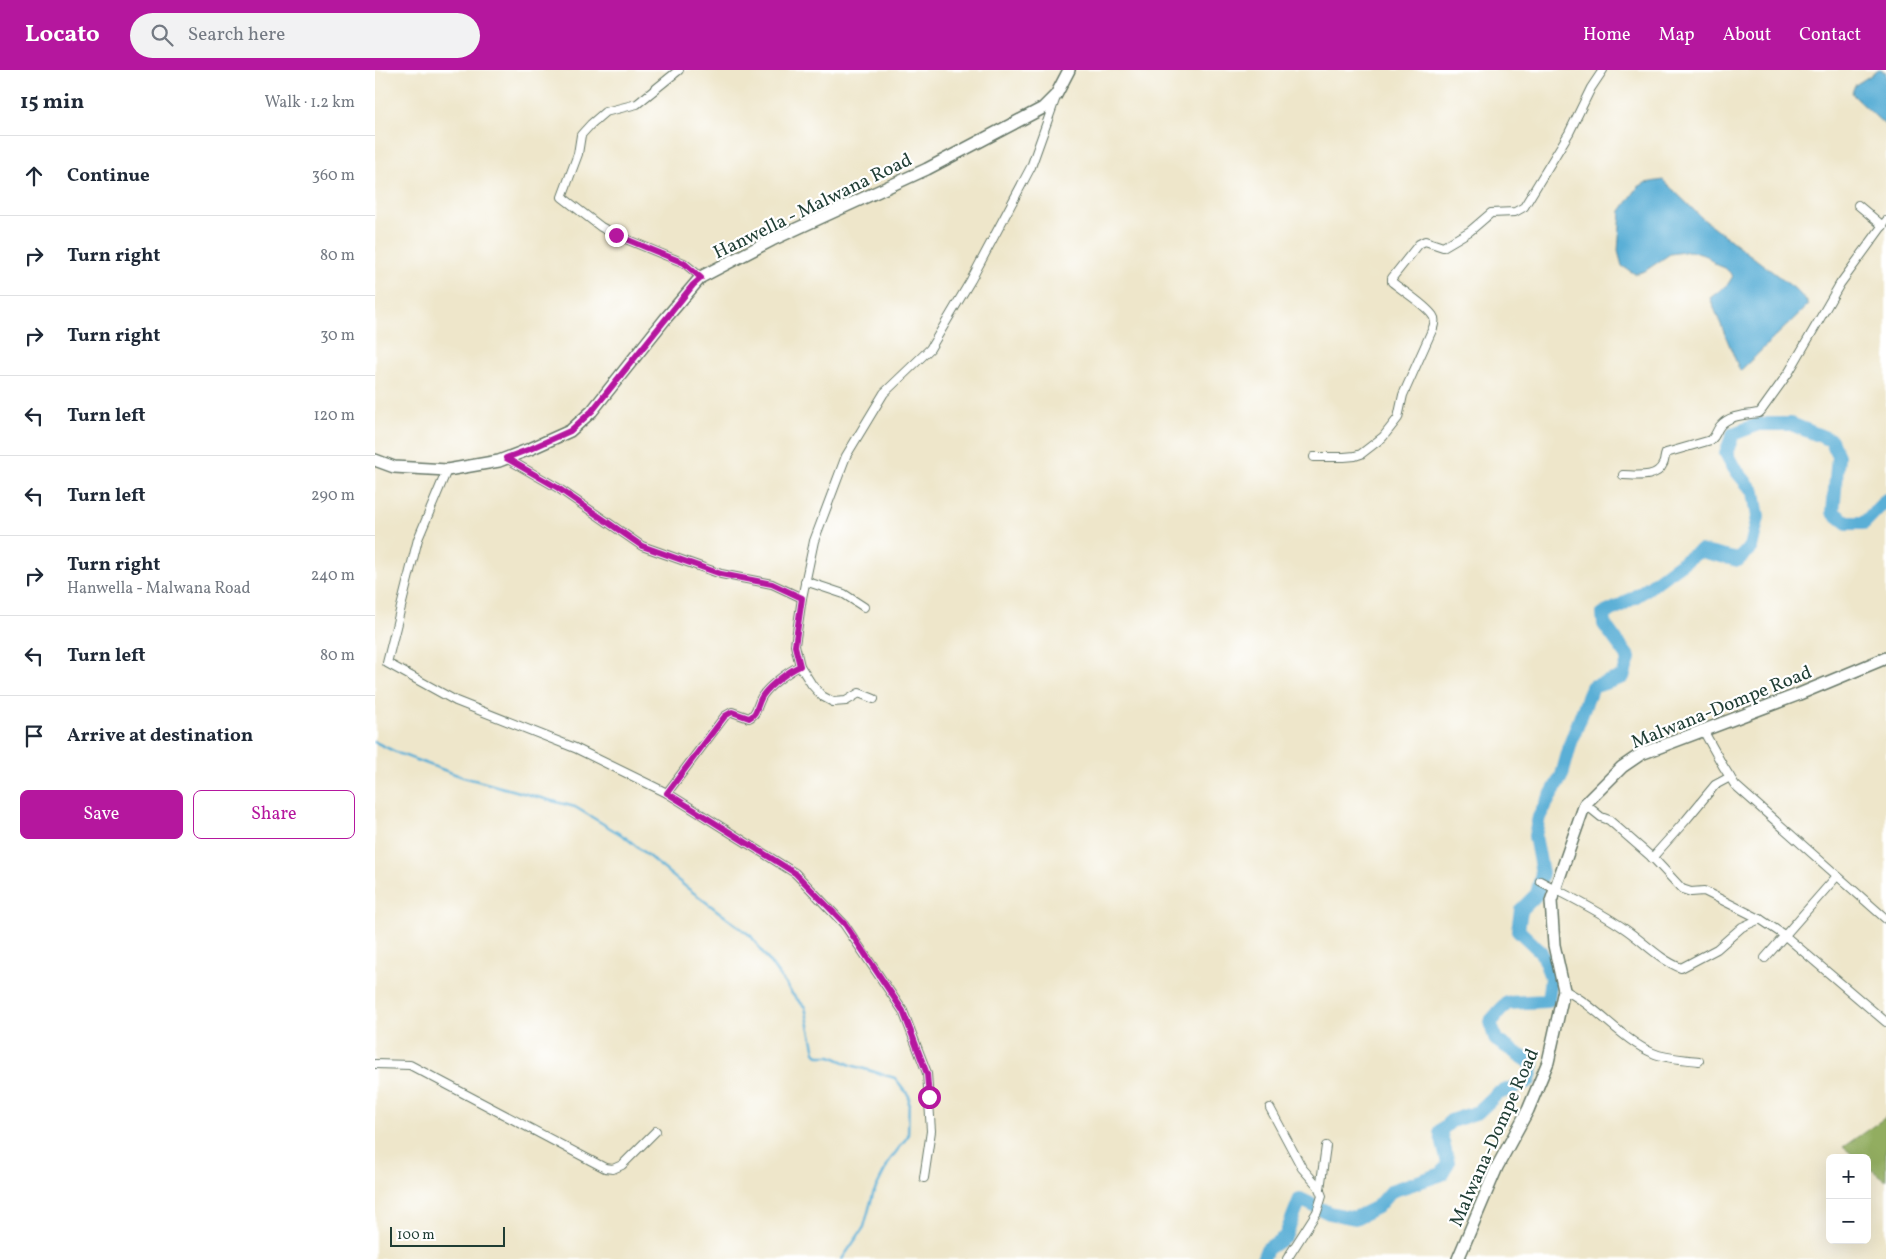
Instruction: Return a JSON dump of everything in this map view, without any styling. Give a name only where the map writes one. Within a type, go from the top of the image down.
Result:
[{"type":"street","points":[[679,70],[637,104],[605,112],[585,129],[581,135],[578,154],[562,197],[601,227],[684,263],[701,278]]},
{"type":"street","name":"Hanwella - Malwana Road","points":[[375,460],[394,467],[447,470],[499,461],[570,431],[592,411],[693,285],[701,278],[772,240],[927,169],[1043,108],[1056,96],[1069,70]]},
{"type":"street","points":[[1314,457],[1344,458],[1361,454],[1383,437],[1398,418],[1403,395],[1435,321],[1433,316],[1392,282],[1391,278],[1419,244],[1425,241],[1443,247],[1470,231],[1491,213],[1515,212],[1525,207],[1569,133],[1591,88],[1603,70]]},
{"type":"street","points":[[874,699],[859,693],[846,701],[833,702],[821,696],[800,666],[795,646],[805,581],[814,541],[846,456],[885,393],[930,348],[971,280],[1031,167],[1056,96]]},
{"type":"street","points":[[1623,475],[1646,476],[1656,472],[1663,465],[1666,453],[1711,440],[1716,436],[1720,427],[1730,419],[1761,411],[1789,372],[1840,284],[1884,223],[1858,205]]},
{"type":"street","points":[[506,458],[558,488],[642,546],[721,574],[772,584],[802,598]]},
{"type":"street","points":[[447,470],[418,539],[387,662],[456,701],[575,748],[667,793],[795,873],[845,924],[903,1011],[927,1074],[931,1131],[924,1178]]},
{"type":"street","points":[[805,581],[844,594],[864,607]]},
{"type":"street","name":"Malwana-Dompe Road","points":[[1458,1259],[1497,1167],[1528,1110],[1548,1062],[1564,990],[1554,945],[1551,901],[1585,804],[1622,767],[1641,754],[1806,692],[1886,658]]},
{"type":"street","points":[[667,793],[725,716],[732,712],[749,718],[754,716],[763,695],[790,671],[800,666]]},
{"type":"street","points":[[1703,730],[1735,785],[1886,919]]},
{"type":"street","points":[[1652,858],[1687,820],[1715,785],[1730,777]]},
{"type":"street","points":[[1585,804],[1601,817],[1609,820],[1652,858],[1682,889],[1691,892],[1704,891],[1760,919],[1784,935],[1886,1022]]},
{"type":"street","points":[[1765,958],[1837,876]]},
{"type":"street","points":[[1540,881],[1606,917],[1625,929],[1670,964],[1681,968],[1717,949],[1742,927],[1760,919]]},
{"type":"street","points":[[1564,990],[1578,997],[1642,1048],[1655,1054],[1699,1061]]},
{"type":"street","points":[[375,1064],[410,1065],[605,1168],[613,1169],[622,1165],[655,1131]]},
{"type":"street","points":[[1270,1108],[1303,1168],[1320,1191]]},
{"type":"street","points":[[1287,1259],[1317,1212],[1321,1201],[1320,1191],[1326,1146]]},
{"type":"green space","points":[[1886,1117],[1886,1181],[1871,1169],[1871,1154],[1852,1154],[1843,1147]]},
{"type":"water","points":[[1879,70],[1886,72],[1886,126],[1852,92],[1855,85]]},
{"type":"water","points":[[1663,180],[1703,219],[1795,289],[1809,304],[1740,371],[1710,298],[1728,284],[1733,276],[1725,268],[1715,264],[1707,256],[1690,251],[1670,254],[1645,271],[1635,274],[1622,266],[1618,251],[1621,211],[1638,187],[1645,183]]},
{"type":"waterway","points":[[1263,1259],[1267,1249],[1285,1237],[1300,1199],[1329,1213],[1355,1218],[1377,1207],[1391,1191],[1442,1174],[1448,1163],[1440,1131],[1451,1121],[1478,1112],[1497,1094],[1529,1081],[1533,1064],[1496,1040],[1490,1022],[1507,1003],[1548,1001],[1551,977],[1541,952],[1518,930],[1521,910],[1537,894],[1542,873],[1535,836],[1539,817],[1562,775],[1571,742],[1592,687],[1623,677],[1629,658],[1604,624],[1603,614],[1629,601],[1700,551],[1738,560],[1751,547],[1758,517],[1754,492],[1734,468],[1726,453],[1733,434],[1759,424],[1791,424],[1831,440],[1838,456],[1833,512],[1847,523],[1864,523],[1886,500]]},
{"type":"waterway","points":[[375,742],[400,754],[463,777],[575,807],[625,837],[686,887],[751,936],[793,995],[805,1007],[815,1052],[819,1056],[831,1056],[851,1065],[895,1078],[909,1096],[908,1136],[890,1160],[873,1194],[864,1227],[842,1259]]},
{"type":"route","points":[[616,235],[684,263],[701,278],[693,285],[592,411],[570,431],[506,458],[558,488],[642,546],[721,574],[772,584],[802,598],[795,646],[800,666],[790,671],[763,695],[754,716],[749,718],[732,712],[725,716],[667,793],[795,873],[845,924],[903,1011],[927,1074],[929,1097]]}]
